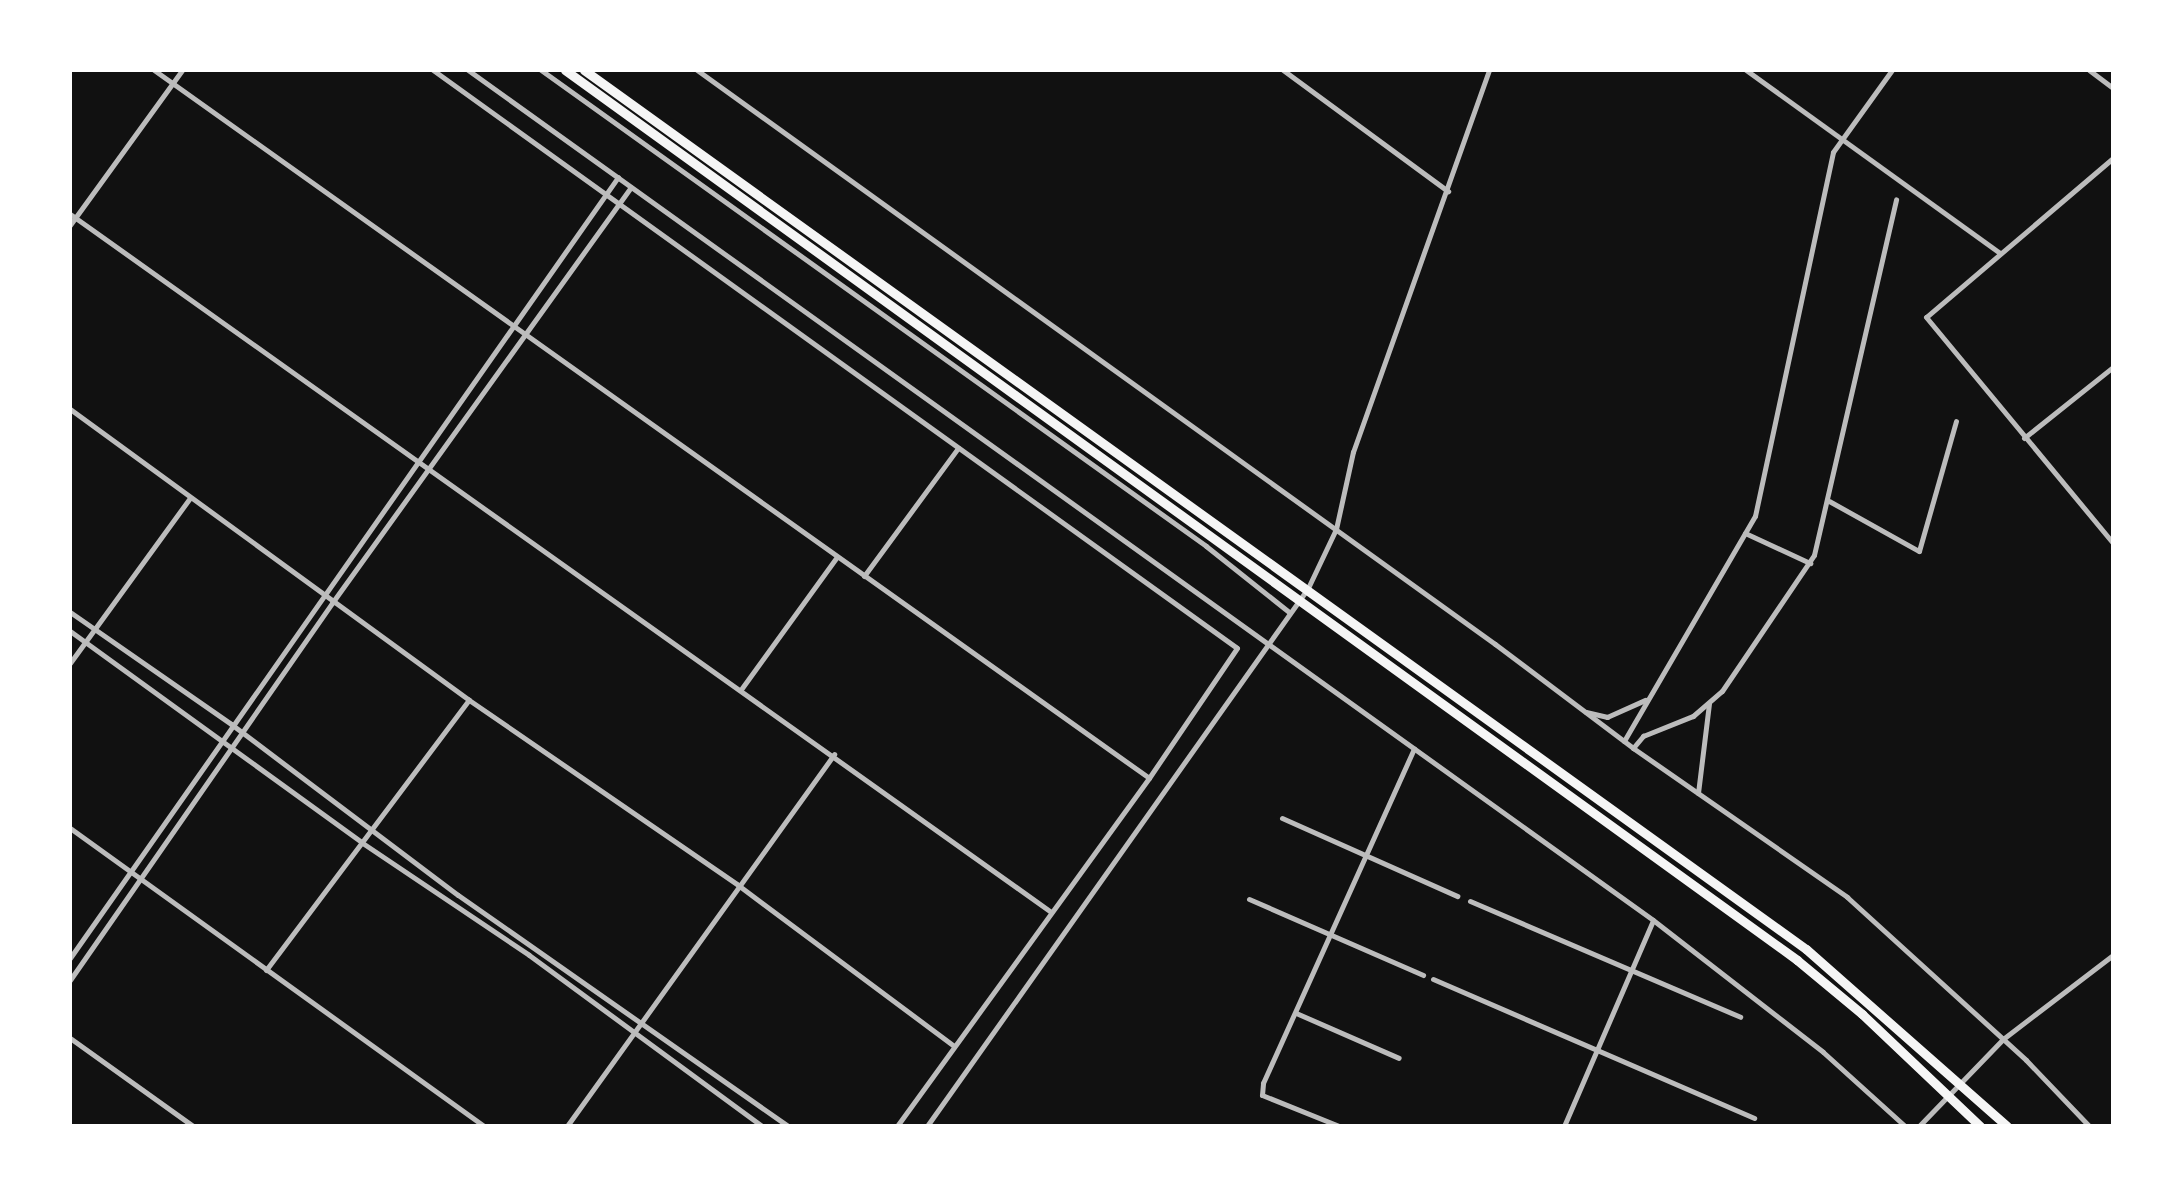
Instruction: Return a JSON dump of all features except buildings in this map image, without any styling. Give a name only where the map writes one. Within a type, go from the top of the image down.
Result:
[{"type":"highway","points":[[565,70],[1797,960],[1950,1094],[1980,1126]]},
{"type":"highway","points":[[584,70],[1308,588],[1816,957],[2007,1126]]},
{"type":"street","points":[[154,70],[514,330],[1149,778]]},
{"type":"street","points":[[70,225],[72,216],[181,70]]},
{"type":"street","points":[[433,70],[1237,648],[1149,778],[897,1126]]},
{"type":"street","points":[[468,70],[1653,919],[1823,1052],[1905,1126]]},
{"type":"street","points":[[541,70],[1206,546],[1290,612]]},
{"type":"street","points":[[697,70],[1336,529],[1633,748],[1847,897],[2003,1039],[2089,1126]]},
{"type":"street","points":[[1283,70],[1448,191]]},
{"type":"street","points":[[927,1126],[1308,588],[1336,529],[1353,452],[1489,70]]},
{"type":"street","points":[[1746,70],[2000,253]]},
{"type":"street","points":[[1624,741],[1745,533],[1762,489],[1824,188],[1841,136],[1892,70]]},
{"type":"street","points":[[2089,70],[2113,88]]},
{"type":"street","points":[[2113,158],[1929,313],[1927,321],[2113,543]]},
{"type":"street","points":[[70,958],[129,869],[514,330],[618,177]]},
{"type":"street","points":[[70,980],[332,603],[431,469],[631,187]]},
{"type":"street","points":[[1633,748],[1643,736],[1693,716],[1709,704],[1758,641],[1810,563],[1829,501],[1896,200]]},
{"type":"street","points":[[72,216],[742,688],[1051,912]]},
{"type":"street","points":[[2024,438],[2113,367]]},
{"type":"street","points":[[70,409],[325,594],[332,603],[738,885],[954,1046]]},
{"type":"street","points":[[1829,501],[1919,551],[1956,421]]},
{"type":"street","points":[[864,576],[958,448]]},
{"type":"street","points":[[70,663],[190,498]]},
{"type":"street","points":[[1745,533],[1810,563]]},
{"type":"street","points":[[742,688],[837,557]]},
{"type":"street","points":[[70,612],[231,724],[370,829],[788,1126]]},
{"type":"street","points":[[70,631],[222,738],[361,842],[529,955],[633,1035],[762,1126]]},
{"type":"street","points":[[1583,711],[1607,717],[1647,698]]},
{"type":"street","points":[[266,970],[469,700]]},
{"type":"street","points":[[1698,793],[1709,704]]},
{"type":"street","points":[[1339,1126],[1262,1095],[1263,1083],[1414,748]]},
{"type":"street","points":[[568,1126],[834,754]]},
{"type":"street","points":[[1282,818],[1457,896]]},
{"type":"street","points":[[70,828],[475,1123],[484,1126]]},
{"type":"street","points":[[1249,899],[1423,975]]},
{"type":"street","points":[[1470,901],[1740,1017]]},
{"type":"street","points":[[1564,1126],[1600,1050],[1653,919]]},
{"type":"street","points":[[1919,1126],[2003,1039],[2113,955]]},
{"type":"street","points":[[1433,979],[1754,1118]]},
{"type":"street","points":[[1296,1013],[1399,1058]]},
{"type":"street","points":[[70,1038],[193,1126]]}]
